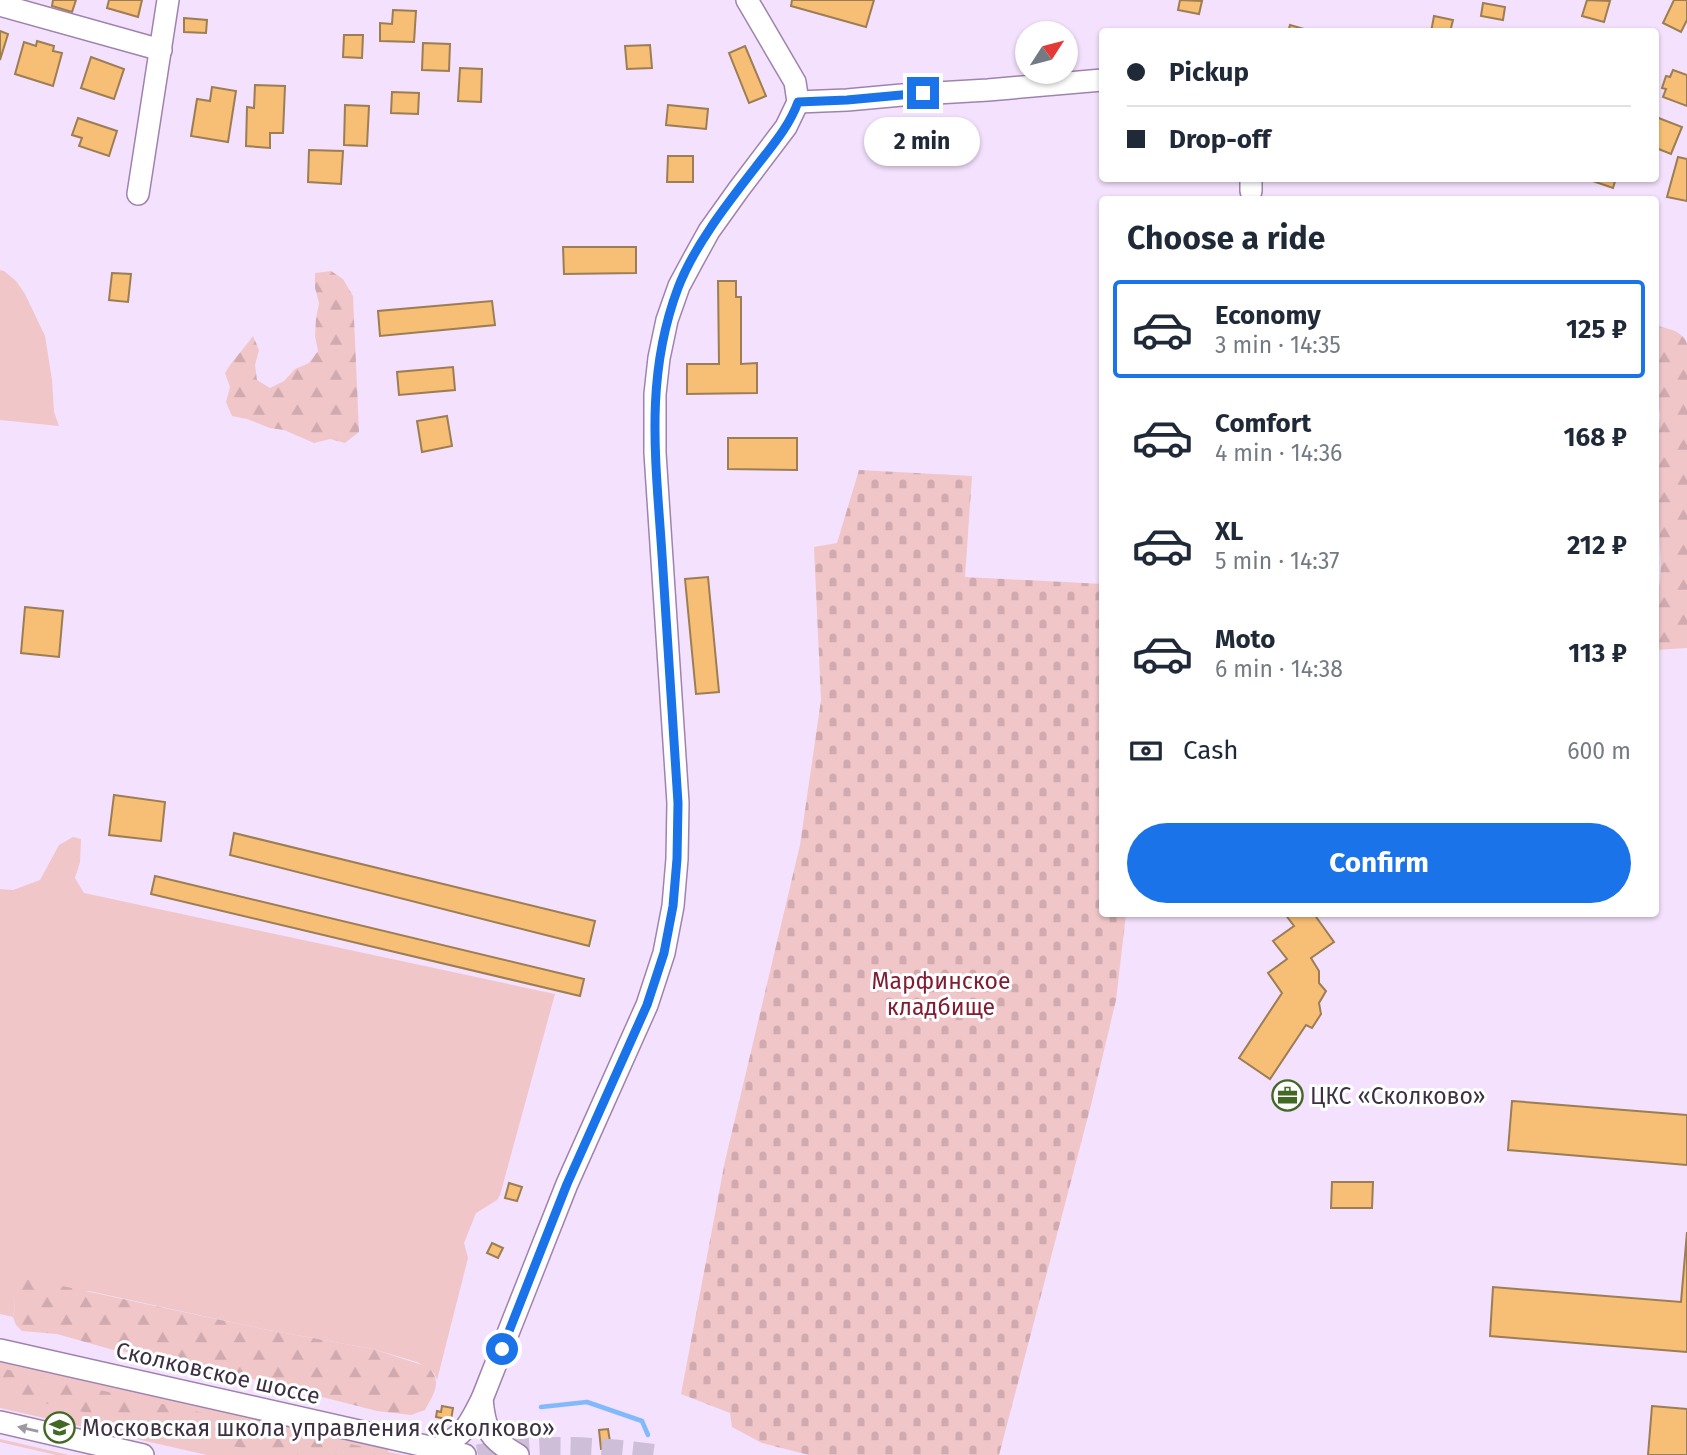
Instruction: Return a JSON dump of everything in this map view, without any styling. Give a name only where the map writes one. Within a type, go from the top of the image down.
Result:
[{"type":"street","points":[[138,194],[168,0]]},
{"type":"street","points":[[441,1452],[469,1426],[482,1399],[567,1184],[647,1005],[664,953],[673,906],[678,803],[655,453],[655,394],[659,358],[667,320],[679,286],[709,231],[786,127],[798,102],[795,82],[747,0]]},
{"type":"street","points":[[0,5],[161,50]]},
{"type":"street","points":[[798,102],[1099,80]]},
{"type":"street","name":"Сколковское шоссе","points":[[0,1350],[441,1452],[465,1455]]},
{"type":"street","points":[[482,1399],[484,1422],[492,1436],[519,1455]]},
{"type":"street","points":[[0,1422],[143,1455]]},
{"type":"green space","points":[[0,270],[16,281],[25,294],[45,336],[54,412],[59,426],[0,420]]},
{"type":"green space","points":[[331,271],[343,279],[353,296],[359,432],[345,443],[330,439],[314,443],[284,430],[232,416],[226,402],[230,387],[225,373],[253,336],[259,350],[255,365],[257,380],[270,388],[284,381],[295,369],[309,363],[318,351],[315,336],[319,303],[315,273]]},
{"type":"green space","points":[[1659,326],[1679,333],[1687,344],[1687,648],[1659,650],[1661,566]]},
{"type":"green space","name":"Марфинское кладбище","points":[[859,470],[972,476],[965,577],[1099,584],[1099,917],[1126,917],[1116,1000],[999,1455],[809,1455],[762,1443],[732,1427],[730,1413],[681,1394],[725,1161],[800,845],[821,700],[814,547],[837,543]]},
{"type":"green space","points":[[73,837],[81,839],[80,862],[75,878],[84,893],[555,994],[500,1195],[497,1200],[476,1213],[464,1243],[468,1258],[437,1380],[434,1373],[417,1362],[373,1349],[263,1329],[89,1291],[13,1297],[13,1317],[0,1314],[0,889],[13,890],[40,880],[59,845]]},
{"type":"green space","points":[[22,1280],[34,1280],[263,1329],[373,1349],[428,1367],[433,1372],[436,1388],[425,1410],[411,1415],[377,1411],[190,1363],[117,1351],[57,1334],[22,1331],[13,1317],[13,1297],[15,1285]]},
{"type":"green space","points":[[0,1360],[389,1447],[388,1453],[400,1455],[207,1455],[0,1408]]},
{"type":"green space","points":[[0,1368],[403,1455],[273,1455],[0,1393]]},
{"type":"green space","points":[[0,1439],[69,1455],[56,1455],[0,1442]]},
{"type":"building","points":[[53,0],[76,0],[72,12],[52,6]]},
{"type":"building","points":[[109,0],[142,0],[138,17],[107,8]]},
{"type":"building","points":[[792,0],[874,0],[866,27],[791,6]]},
{"type":"building","points":[[1180,0],[1202,1],[1199,14],[1178,10]]},
{"type":"building","points":[[1587,0],[1610,1],[1604,22],[1582,16]]},
{"type":"building","points":[[1674,0],[1687,0],[1687,20],[1681,32],[1663,23]]},
{"type":"building","points":[[1483,3],[1505,7],[1503,20],[1481,16]]},
{"type":"building","points":[[393,10],[416,11],[414,42],[380,41],[380,23],[392,24]]},
{"type":"building","points":[[1434,16],[1453,20],[1451,28],[1432,28]]},
{"type":"building","points":[[184,18],[207,20],[206,33],[184,32]]},
{"type":"building","points":[[0,31],[8,34],[0,60]]},
{"type":"building","points":[[344,35],[363,35],[362,58],[343,57]]},
{"type":"building","points":[[37,41],[54,46],[53,51],[62,53],[53,86],[15,74],[24,42],[36,46]]},
{"type":"building","points":[[423,43],[450,44],[449,71],[422,70]]},
{"type":"building","points":[[650,45],[652,68],[627,69],[625,46]]},
{"type":"building","points":[[745,46],[766,96],[749,103],[729,53]]},
{"type":"building","points":[[91,57],[124,69],[114,99],[81,88]]},
{"type":"building","points":[[460,68],[482,69],[481,102],[458,101]]},
{"type":"building","points":[[1673,70],[1687,75],[1687,106],[1663,97],[1666,89],[1662,88],[1666,76],[1670,77]]},
{"type":"building","points":[[255,85],[285,86],[283,133],[270,133],[270,148],[246,146],[247,107],[254,108]]},
{"type":"building","points":[[212,87],[236,91],[228,142],[191,136],[197,99],[210,101]]},
{"type":"building","points":[[392,92],[419,93],[418,114],[391,113]]},
{"type":"building","points":[[345,105],[369,106],[367,146],[344,145]]},
{"type":"building","points":[[668,105],[708,109],[706,129],[666,125]]},
{"type":"building","points":[[78,118],[117,131],[109,156],[79,146],[82,138],[72,135]]},
{"type":"building","points":[[1659,118],[1682,127],[1671,154],[1659,149]]},
{"type":"building","points":[[309,150],[343,151],[341,184],[308,182]]},
{"type":"building","points":[[668,156],[693,156],[693,182],[667,182]]},
{"type":"building","points":[[1678,157],[1687,159],[1687,201],[1667,197]]},
{"type":"building","points":[[1596,182],[1615,182],[1613,188]]},
{"type":"building","points":[[563,247],[636,247],[636,273],[564,274]]},
{"type":"building","points":[[112,273],[131,274],[128,302],[109,300]]},
{"type":"building","points":[[718,281],[736,281],[736,297],[741,297],[741,364],[757,363],[757,393],[687,394],[687,364],[719,364]]},
{"type":"building","points":[[492,301],[495,325],[380,336],[378,311]]},
{"type":"building","points":[[453,367],[455,390],[399,395],[397,372]]},
{"type":"building","points":[[447,416],[452,446],[422,452],[417,421]]},
{"type":"building","points":[[728,438],[797,438],[797,470],[728,469]]},
{"type":"building","points":[[708,577],[719,692],[696,694],[685,579]]},
{"type":"building","points":[[25,607],[63,611],[59,657],[21,653]]},
{"type":"building","points":[[114,795],[165,802],[161,841],[109,835]]},
{"type":"building","points":[[234,833],[595,921],[589,946],[230,855]]},
{"type":"building","points":[[155,876],[584,979],[580,996],[151,894]]},
{"type":"building","points":[[1287,917],[1316,917],[1334,942],[1311,958],[1319,971],[1319,983],[1326,991],[1319,1003],[1321,1014],[1312,1028],[1306,1025],[1270,1079],[1239,1058],[1282,993],[1268,973],[1287,959],[1273,941],[1294,926]]},
{"type":"building","points":[[1512,1101],[1687,1115],[1687,1165],[1508,1150]]},
{"type":"building","points":[[1332,1182],[1373,1182],[1372,1208],[1331,1208]]},
{"type":"building","points":[[509,1183],[522,1187],[517,1201],[505,1198]]},
{"type":"building","points":[[1687,1232],[1687,1352],[1490,1336],[1493,1287],[1681,1302]]},
{"type":"building","points":[[492,1243],[503,1248],[498,1258],[487,1253]]},
{"type":"building","points":[[442,1406],[453,1408],[451,1420],[436,1417]]},
{"type":"building","points":[[1652,1406],[1687,1409],[1687,1455],[1648,1455]]},
{"type":"building","points":[[608,1429],[611,1448],[601,1449],[599,1430]]},
{"type":"waterway","points":[[541,1407],[587,1402],[642,1421],[648,1435]]},
{"type":"tunnel","points":[[478,1455],[545,1448],[613,1450],[658,1455]]},
{"type":"place","name":"ЦКС «Сколково»","points":[[1287,1096]]},
{"type":"place","name":"Московская школа управления «Сколково»","points":[[59,1428]]},
{"type":"route","points":[[502,1349],[567,1184],[647,1005],[664,953],[673,906],[678,803],[655,453],[655,394],[667,320],[679,286],[709,231],[786,127],[798,102],[923,93]]}]
